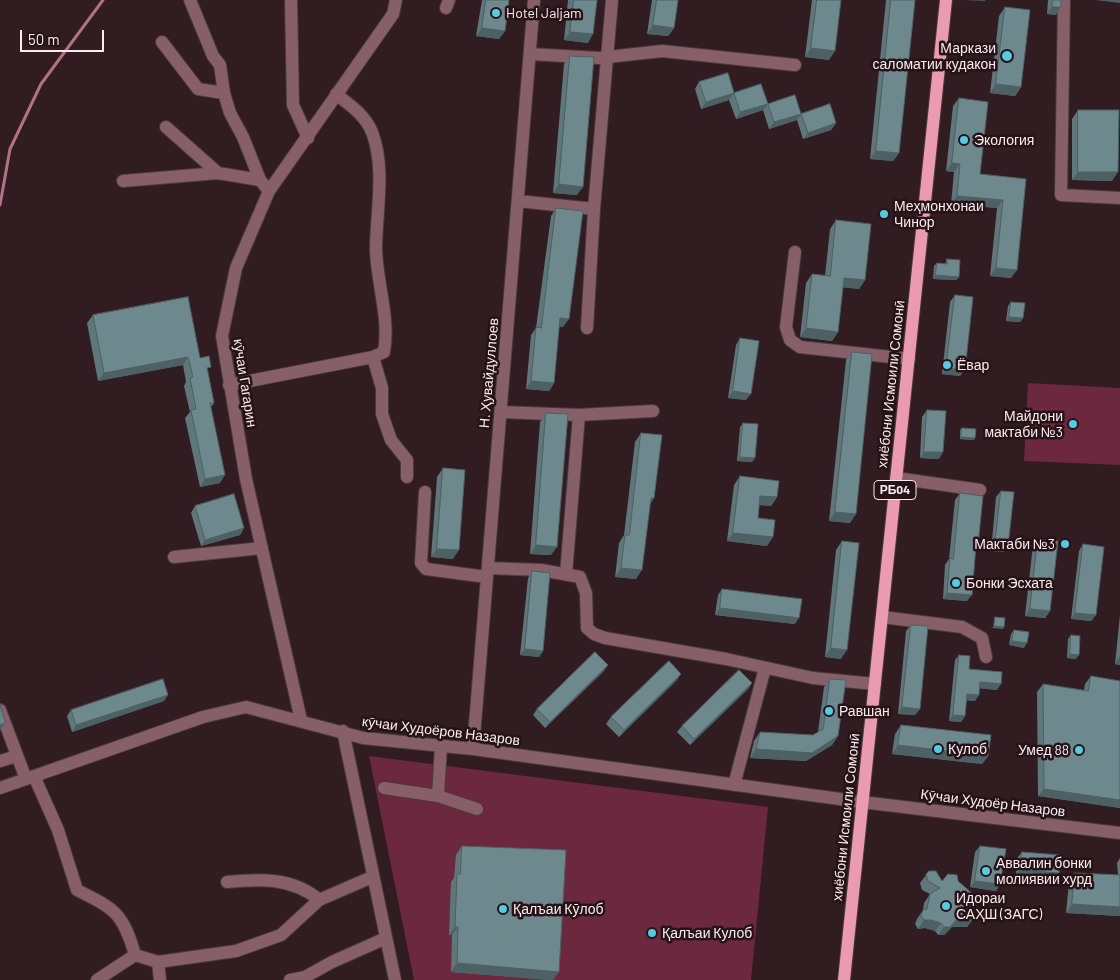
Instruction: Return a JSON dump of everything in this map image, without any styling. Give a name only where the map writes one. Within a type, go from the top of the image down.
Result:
[{"type":"main road","name":"хиёбони Исмоили Сомонӣ","points":[[844,980],[946,0]]},
{"type":"street","points":[[190,0],[213,56],[220,66],[224,94],[230,114],[260,180],[269,191]]},
{"type":"street","points":[[291,0],[293,105],[308,138]]},
{"type":"street","name":"кӯчаи Гагарин","points":[[301,720],[246,479],[222,336],[236,268],[269,191],[308,138],[336,94],[393,14],[396,0]]},
{"type":"street","name":"Н. Ҳувайдуллоев","points":[[473,749],[534,0]]},
{"type":"street","points":[[587,328],[594,208],[612,0]]},
{"type":"street","points":[[1064,0],[1061,195],[1120,198]]},
{"type":"street","points":[[162,42],[198,89],[224,94]]},
{"type":"street","points":[[530,54],[608,57],[662,51],[795,65]]},
{"type":"street","points":[[229,385],[373,357],[384,352],[387,335],[376,251],[378,157],[372,132],[364,116],[336,94]]},
{"type":"street","points":[[166,127],[218,173]]},
{"type":"street","points":[[123,181],[218,173],[260,180]]},
{"type":"street","points":[[518,201],[594,208]]},
{"type":"street","points":[[795,252],[786,327],[790,340],[800,347],[908,360]]},
{"type":"street","points":[[373,357],[382,388],[382,414],[391,440],[407,460],[406,476]]},
{"type":"street","points":[[501,412],[579,415],[653,411]]},
{"type":"street","points":[[566,574],[579,415]]},
{"type":"street","points":[[896,478],[980,490]]},
{"type":"street","points":[[425,492],[421,563],[426,569],[488,573],[541,570],[580,577],[586,593],[587,628],[594,634],[605,638],[813,678],[875,684]]},
{"type":"street","points":[[174,557],[262,548]]},
{"type":"street","points":[[882,617],[962,627],[982,638],[986,657]]},
{"type":"street","points":[[734,785],[766,668]]},
{"type":"street","name":"кӯчаи Худоёров Назаров","points":[[0,788],[203,717],[246,707],[343,731],[363,738],[473,749],[862,802]]},
{"type":"street","points":[[0,710],[17,756],[58,830],[77,890],[107,905],[118,914],[128,932],[135,955]]},
{"type":"street","points":[[343,731],[395,980]]},
{"type":"street","points":[[438,796],[440,746]]},
{"type":"street","points":[[0,761],[17,756]]},
{"type":"street","points":[[384,788],[438,796],[477,809]]},
{"type":"street","name":"Кӯчаи Худоёр Назаров","points":[[862,802],[1120,833]]},
{"type":"street","points":[[135,955],[158,962],[236,952],[281,935],[319,900],[372,877]]},
{"type":"street","points":[[227,882],[260,879],[293,884],[308,890],[319,900]]},
{"type":"street","points":[[290,980],[304,977],[332,962],[386,938]]},
{"type":"street","points":[[97,980],[135,955]]},
{"type":"street","points":[[158,962],[160,980]]},
{"type":"shaded area","name":"Майдони мактаби №3","points":[[1028,383],[1120,388],[1120,465],[1024,461]]},
{"type":"shaded area","points":[[369,756],[768,807],[751,980],[414,980]]},
{"type":"building","points":[[486,0],[509,0],[505,31],[482,28]]},
{"type":"building","points":[[574,0],[597,0],[593,34],[570,32]]},
{"type":"building","points":[[657,0],[678,0],[674,28],[653,25]]},
{"type":"building","points":[[817,0],[841,0],[835,51],[811,48]]},
{"type":"building","points":[[891,0],[915,0],[899,153],[876,151]]},
{"type":"building","points":[[1053,0],[1061,0],[1061,7],[1052,7]]},
{"type":"building","name":"Маркази саломатии кудакон","points":[[1005,7],[1030,10],[1021,87],[996,84]]},
{"type":"building","points":[[570,56],[594,57],[583,187],[559,184]]},
{"type":"building","points":[[728,73],[734,93],[706,102],[699,82]]},
{"type":"building","points":[[761,84],[768,104],[740,112],[734,93]]},
{"type":"building","points":[[795,95],[801,114],[774,122],[768,104]]},
{"type":"building","points":[[959,98],[988,102],[980,174],[1026,179],[1017,270],[996,268],[1003,200],[957,196],[960,164],[952,163]]},
{"type":"building","points":[[830,104],[836,123],[808,133],[801,114]]},
{"type":"building","points":[[1078,110],[1119,110],[1118,172],[1078,172]]},
{"type":"building","points":[[556,208],[583,211],[569,319],[560,318],[554,383],[531,381],[536,327],[541,328]]},
{"type":"building","points":[[836,220],[871,224],[865,280],[844,278],[838,332],[806,328],[812,274],[830,276]]},
{"type":"building","points":[[947,259],[960,260],[959,277],[935,275],[937,263],[947,264]]},
{"type":"building","points":[[955,295],[973,297],[965,370],[946,368]]},
{"type":"building","points":[[188,297],[200,358],[209,356],[211,367],[207,368],[214,403],[210,403],[225,475],[205,479],[191,410],[196,409],[190,378],[193,377],[188,357],[104,373],[93,315]]},
{"type":"building","points":[[1011,302],[1025,303],[1023,318],[1009,317]]},
{"type":"building","points":[[740,338],[759,341],[751,394],[733,391]]},
{"type":"building","points":[[852,352],[872,354],[856,514],[835,512]]},
{"type":"building","points":[[927,410],[946,411],[943,452],[924,452]]},
{"type":"building","points":[[546,413],[568,414],[557,547],[536,545]]},
{"type":"building","points":[[743,423],[758,424],[755,458],[740,457]]},
{"type":"building","points":[[962,428],[976,429],[975,438],[961,437]]},
{"type":"building","points":[[641,433],[662,435],[654,498],[651,498],[642,570],[621,568],[625,535],[629,535]]},
{"type":"building","points":[[443,468],[465,470],[459,550],[437,549]]},
{"type":"building","points":[[740,476],[779,481],[777,497],[760,496],[758,518],[775,520],[773,537],[733,533]]},
{"type":"building","points":[[1001,491],[1014,492],[1008,546],[995,544]]},
{"type":"building","points":[[960,493],[983,496],[978,545],[976,545],[972,595],[947,593],[950,558],[953,559]]},
{"type":"building","points":[[234,494],[244,528],[205,540],[195,506]]},
{"type":"building","points":[[1038,539],[1058,541],[1050,611],[1030,609]]},
{"type":"building","points":[[842,541],[859,543],[847,650],[831,648]]},
{"type":"building","points":[[1083,544],[1104,547],[1096,615],[1075,613]]},
{"type":"building","points":[[532,571],[550,573],[543,651],[525,649]]},
{"type":"building","points":[[722,589],[802,599],[799,618],[720,608]]},
{"type":"building","points":[[995,617],[1005,618],[1004,627],[994,626]]},
{"type":"building","points":[[911,625],[928,626],[920,709],[902,707]]},
{"type":"building","points":[[1014,630],[1029,632],[1027,643],[1012,641]]},
{"type":"building","points":[[1071,635],[1080,636],[1079,655],[1070,654]]},
{"type":"building","points":[[595,652],[608,665],[550,722],[537,709]]},
{"type":"building","points":[[959,655],[970,656],[969,669],[1002,672],[1001,684],[980,682],[979,695],[967,694],[965,716],[953,715]]},
{"type":"building","points":[[669,661],[681,674],[624,730],[611,717]]},
{"type":"building","points":[[739,670],[752,683],[694,739],[682,726]]},
{"type":"building","name":"Умед 88","points":[[1091,676],[1120,681],[1120,800],[1044,789],[1043,684],[1088,691]]},
{"type":"building","points":[[163,679],[168,695],[76,725],[71,710]]},
{"type":"building","points":[[830,679],[846,680],[838,736],[812,753],[756,749],[760,732],[813,735],[823,729]]},
{"type":"building","points":[[0,704],[5,723],[0,725]]},
{"type":"building","points":[[901,725],[991,735],[988,756],[898,745]]},
{"type":"building","name":"Қалъаи Кӯлоб","points":[[462,846],[566,850],[559,972],[457,963],[458,927],[455,927],[457,874],[460,874]]},
{"type":"building","name":"Аввалин бонки молиявии хурд","points":[[980,846],[1006,849],[1000,884],[975,881]]},
{"type":"building","points":[[1022,852],[1060,855],[1059,873],[1020,870]]},
{"type":"building","name":"Идораи САҲШ (ЗАГС)","points":[[929,871],[936,871],[942,881],[948,874],[957,875],[958,881],[975,896],[973,919],[958,918],[950,927],[944,927],[941,923],[931,920],[924,920],[921,916],[923,910],[927,909],[930,894],[940,888],[928,881],[926,875]]},
{"type":"building","points":[[1075,873],[1120,875],[1120,907],[1072,904]]},
{"type":"waterway","points":[[0,205],[10,149],[41,84],[103,0]]},
{"type":"place","name":"Hotel Jaljam","points":[[496,13]]},
{"type":"place","name":"Маркази саломатии кудакон","points":[[1007,56]]},
{"type":"place","name":"Экология","points":[[964,140]]},
{"type":"place","name":"Меҳмонхонаи Чинор","points":[[884,214]]},
{"type":"place","name":"Ёвар","points":[[947,365]]},
{"type":"place","name":"Майдони мактаби №3","points":[[1073,424]]},
{"type":"place","name":"Мактаби №3","points":[[1065,544]]},
{"type":"place","name":"Бонки Эсхата","points":[[956,583]]},
{"type":"place","name":"Равшан","points":[[829,711]]},
{"type":"place","name":"Кулоб","points":[[938,749]]},
{"type":"place","name":"Умед 88","points":[[1079,750]]},
{"type":"place","name":"Аввалин бонки молиявии хурд","points":[[986,871]]},
{"type":"place","name":"Идораи САҲШ (ЗАГС)","points":[[946,906]]},
{"type":"place","name":"Қалъаи Кӯлоб","points":[[503,909]]},
{"type":"place","name":"Қалъаи Кулоб","points":[[652,933]]}]
